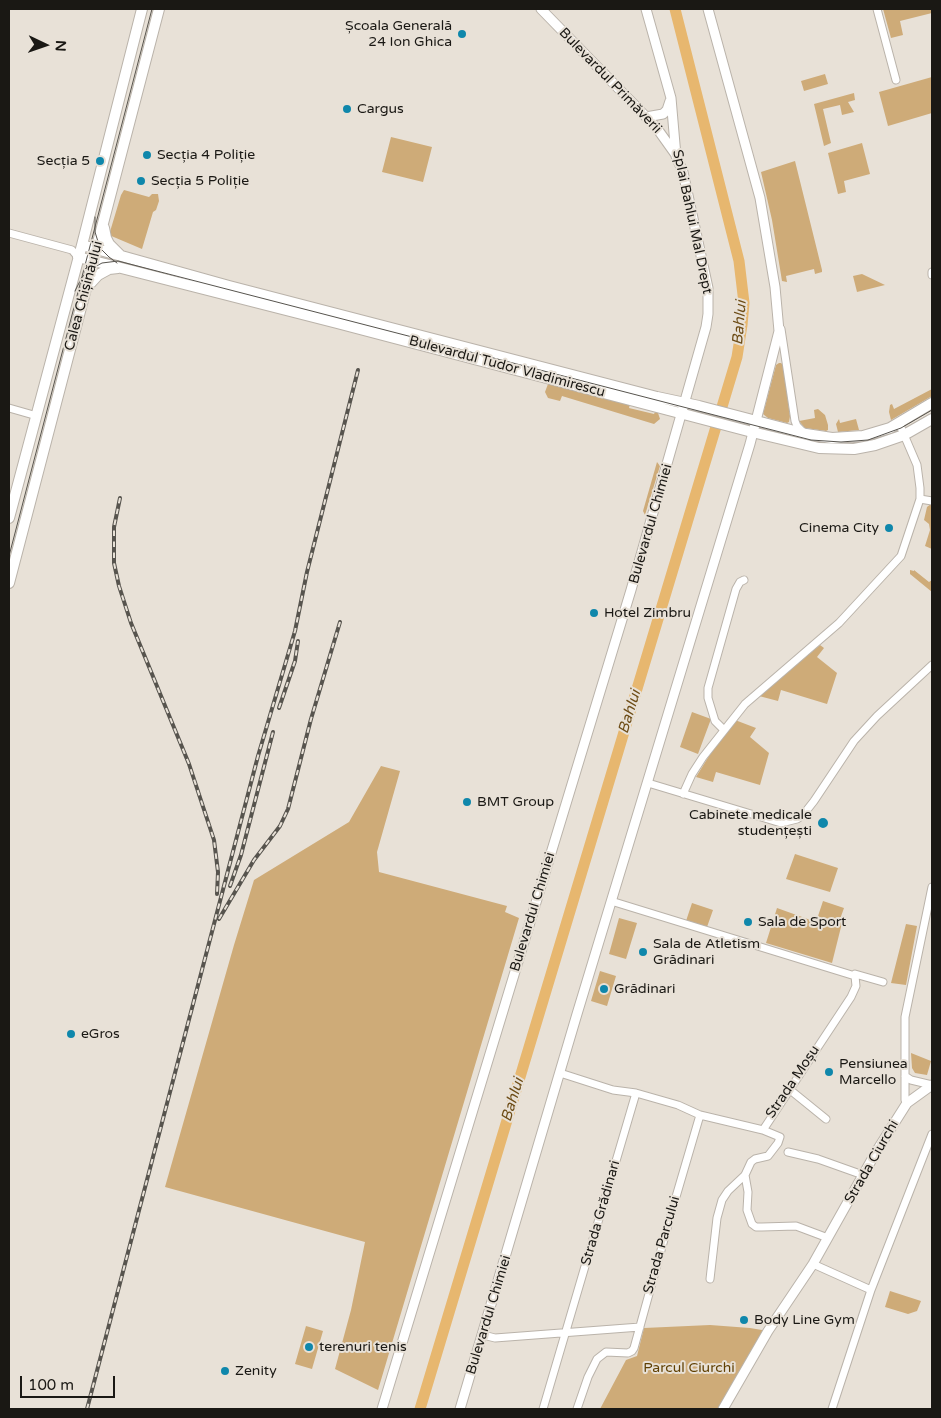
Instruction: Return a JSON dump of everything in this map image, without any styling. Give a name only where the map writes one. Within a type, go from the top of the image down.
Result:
[{"type":"main road","name":"Calea Chișinăului","points":[[9,518],[37,416],[77,251],[142,9]]},
{"type":"main road","name":"Calea Chișinăului","points":[[9,582],[159,9]]},
{"type":"main road","name":"Bulevardul Primăverii","points":[[541,9],[646,117],[664,137],[676,156]]},
{"type":"main road","name":"Splai Bahlui Mal Drept","points":[[646,9],[671,98],[676,156],[685,181],[708,288],[706,327],[681,414]]},
{"type":"main road","name":"Bulevardul Chimiei","points":[[460,1409],[704,591],[750,444],[776,348],[779,331],[778,313],[760,198],[708,9]]},
{"type":"main road","points":[[646,117],[663,114],[667,110],[671,98]]},
{"type":"main road","points":[[86,287],[98,275],[124,263],[106,238],[104,232],[105,217]]},
{"type":"main road","name":"Bulevardul Tudor Vladimirescu","points":[[77,251],[96,250],[124,263],[696,418],[819,448],[865,448],[904,435],[932,419]]},
{"type":"main road","name":"Bulevardul Tudor Vladimirescu","points":[[77,251],[93,261],[124,263],[806,434],[832,438],[863,436],[899,424],[932,403]]},
{"type":"main road","name":"Bulevardul Chimiei","points":[[382,1409],[631,590],[681,414]]},
{"type":"main road","points":[[907,1103],[932,1085]]},
{"type":"main road","name":"Strada Ciurchi","points":[[723,1409],[768,1331],[813,1264],[863,1175],[907,1103]]},
{"type":"street","points":[[877,9],[896,80]]},
{"type":"street","points":[[9,233],[77,251]]},
{"type":"street","points":[[778,313],[795,421],[797,426],[806,434]]},
{"type":"street","points":[[9,408],[37,416]]},
{"type":"street","points":[[683,794],[692,774],[724,729],[755,694],[839,624],[901,556],[906,546],[920,500],[920,477],[917,465],[899,424]]},
{"type":"street","points":[[920,500],[932,501]]},
{"type":"street","points":[[724,729],[715,721],[708,698],[708,688],[736,589],[740,582],[744,580]]},
{"type":"street","points":[[648,783],[780,823],[797,819],[803,815],[814,801],[854,741],[877,716],[932,665]]},
{"type":"street","points":[[907,1103],[905,1100],[905,1018],[932,887]]},
{"type":"street","points":[[611,901],[854,976],[855,974],[883,982]]},
{"type":"street","name":"Strada Moșu","points":[[710,1279],[717,1218],[722,1200],[745,1175],[751,1162],[768,1156],[778,1143],[780,1137],[763,1130],[851,997],[856,986],[854,976]]},
{"type":"street","points":[[560,1073],[613,1090],[636,1093],[678,1104],[700,1114],[763,1130]]},
{"type":"street","points":[[905,1076],[911,1080],[932,1085]]},
{"type":"street","points":[[789,1089],[826,1119]]},
{"type":"street","name":"Strada Grădinari","points":[[543,1409],[636,1093]]},
{"type":"street","name":"Strada Parcului","points":[[577,1409],[592,1367],[602,1354],[606,1352],[628,1353],[632,1351],[700,1114]]},
{"type":"street","points":[[832,1409],[871,1290],[932,1134]]},
{"type":"street","points":[[788,1152],[818,1159],[863,1175]]},
{"type":"street","points":[[745,1175],[748,1192],[748,1210],[752,1224],[756,1227],[796,1226],[828,1238]]},
{"type":"street","points":[[813,1264],[871,1290]]},
{"type":"street","points":[[483,1335],[495,1338],[640,1327]]},
{"type":"green space","points":[[883,9],[932,9],[932,13],[900,21],[903,35],[891,38]]},
{"type":"green space","points":[[825,74],[828,84],[804,91],[801,81]]},
{"type":"green space","points":[[932,77],[932,113],[888,126],[879,92]]},
{"type":"green space","points":[[854,93],[855,100],[848,102],[854,112],[842,115],[840,105],[823,109],[831,143],[824,146],[814,104]]},
{"type":"green space","points":[[391,137],[432,147],[423,182],[382,172]]},
{"type":"green space","points":[[862,143],[870,174],[844,181],[846,192],[838,194],[828,153]]},
{"type":"green space","points":[[795,161],[822,272],[815,274],[814,269],[786,276],[787,282],[782,281],[772,220],[761,172]]},
{"type":"green space","points":[[124,190],[149,197],[152,194],[158,194],[159,201],[156,210],[153,212],[142,249],[109,235]]},
{"type":"green space","points":[[862,274],[885,285],[857,292],[853,276]]},
{"type":"green space","points":[[779,363],[783,365],[790,416],[787,423],[768,418],[763,414],[776,365]]},
{"type":"green space","points":[[548,384],[630,404],[629,408],[654,414],[655,412],[658,413],[660,419],[654,424],[562,396],[560,401],[548,398],[545,392]]},
{"type":"green space","points":[[932,389],[932,396],[891,420],[890,405],[892,404],[894,409]]},
{"type":"green space","points":[[818,409],[825,415],[828,425],[828,430],[826,431],[805,428],[799,421],[815,418],[814,410]]},
{"type":"green space","points":[[839,419],[840,423],[856,419],[859,430],[838,432],[836,424]]},
{"type":"green space","points":[[657,462],[660,466],[645,515],[643,511]]},
{"type":"green space","points":[[932,503],[932,549],[925,546],[930,530],[929,524],[924,520],[927,507]]},
{"type":"green space","points":[[910,570],[914,570],[929,582],[932,580],[932,592],[910,574]]},
{"type":"green space","points":[[820,645],[824,648],[817,657],[837,673],[827,704],[781,690],[778,701],[759,696]]},
{"type":"green space","points":[[692,712],[711,719],[698,754],[680,747]]},
{"type":"green space","points":[[735,720],[756,728],[750,737],[769,753],[760,785],[716,772],[713,782],[696,777]]},
{"type":"green space","points":[[381,766],[400,771],[377,852],[379,872],[507,906],[505,912],[519,918],[378,1390],[335,1369],[351,1310],[365,1242],[165,1187],[254,880],[349,822]]},
{"type":"green space","points":[[795,854],[838,868],[830,892],[786,879]]},
{"type":"green space","points":[[823,901],[844,908],[839,922],[842,923],[832,963],[766,943],[777,908],[816,922]]},
{"type":"green space","points":[[692,903],[713,910],[707,927],[686,921]]},
{"type":"green space","points":[[619,918],[637,923],[626,959],[609,954]]},
{"type":"green space","points":[[906,924],[917,926],[906,985],[891,983]]},
{"type":"green space","name":"Grădinari","points":[[600,971],[616,976],[607,1006],[591,1001]]},
{"type":"green space","points":[[911,1053],[931,1061],[927,1075],[915,1073],[912,1068]]},
{"type":"green space","points":[[890,1291],[921,1301],[917,1311],[908,1314],[885,1307]]},
{"type":"green space","name":"Parcul Ciurchi","points":[[710,1325],[768,1331],[723,1409],[600,1409],[626,1360],[637,1356],[644,1328]]},
{"type":"green space","name":"terenuri tenis","points":[[306,1326],[323,1331],[312,1369],[295,1364]]},
{"type":"waterway","name":"Bahlui","points":[[420,1409],[737,357],[744,303],[739,261],[675,9]]},
{"type":"tram line","points":[[9,556],[152,9]]},
{"type":"tram line","points":[[95,217],[95,232],[100,248],[117,263]]},
{"type":"tram line","points":[[75,291],[82,277],[91,269],[102,263],[118,261],[811,440],[841,442],[868,440],[901,428],[932,410]]},
{"type":"railway","points":[[87,1409],[258,756],[295,631],[307,572],[358,370]]},
{"type":"railway","points":[[120,498],[114,527],[114,563],[119,586],[131,623],[189,764],[214,840],[218,872],[217,894]]},
{"type":"railway","points":[[219,919],[254,860],[280,826],[288,809],[311,719],[340,622]]},
{"type":"railway","points":[[279,708],[295,661],[298,641]]},
{"type":"railway","points":[[230,886],[241,855],[273,732]]},
{"type":"place","name":"Școala Generală 24 Ion Ghica","points":[[462,34]]},
{"type":"place","name":"Cargus","points":[[347,109]]},
{"type":"place","name":"Secția 4 Poliție","points":[[147,155]]},
{"type":"place","name":"Secția 5","points":[[100,161]]},
{"type":"place","name":"Secția 5 Poliție","points":[[141,181]]},
{"type":"place","name":"Cinema City","points":[[889,528]]},
{"type":"place","name":"Hotel Zimbru","points":[[594,613]]},
{"type":"place","name":"BMT Group","points":[[467,802]]},
{"type":"place","name":"Cabinete medicale studențești","points":[[823,823]]},
{"type":"place","name":"Sala de Sport","points":[[748,922]]},
{"type":"place","name":"Sala de Atletism Grădinari","points":[[643,952]]},
{"type":"place","name":"Grădinari","points":[[604,989]]},
{"type":"place","name":"eGros","points":[[71,1034]]},
{"type":"place","name":"Pensiunea Marcello","points":[[829,1072]]},
{"type":"place","name":"Body Line Gym","points":[[744,1320]]},
{"type":"place","name":"terenuri tenis","points":[[309,1347]]},
{"type":"place","name":"Zenity","points":[[225,1371]]}]
